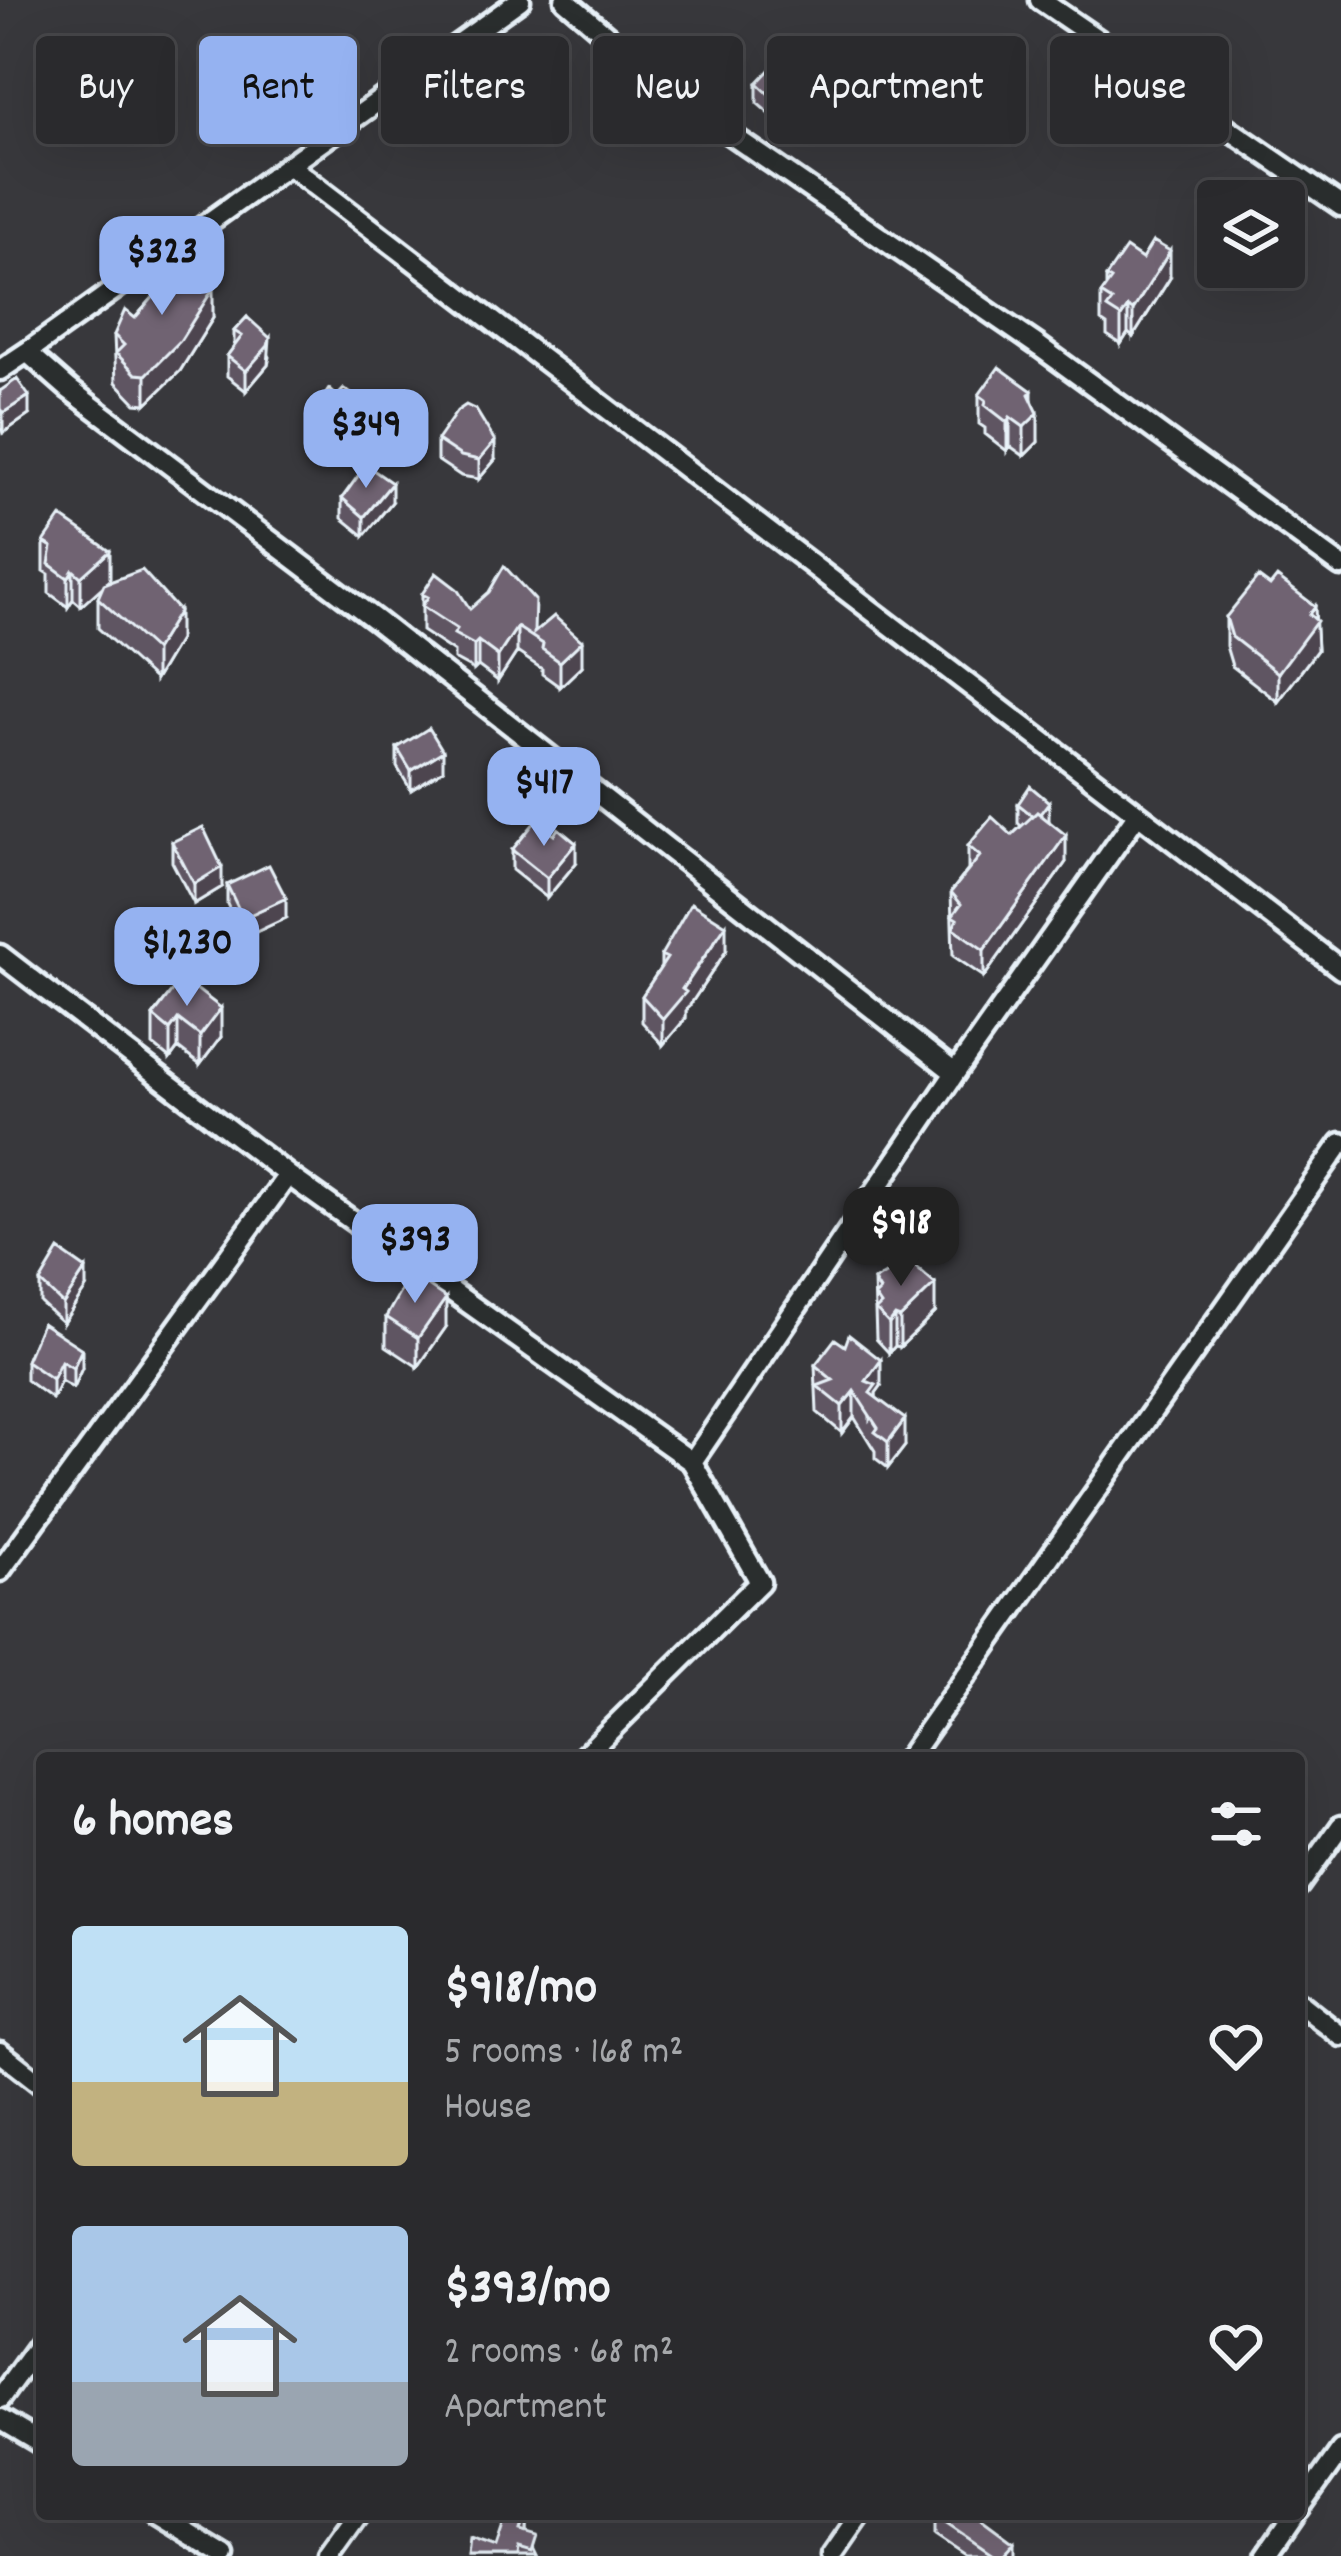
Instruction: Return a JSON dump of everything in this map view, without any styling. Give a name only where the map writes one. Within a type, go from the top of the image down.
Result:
[{"type":"street","points":[[0,370],[520,0]]},
{"type":"street","points":[[565,0],[692,108],[1040,347],[1341,566]]},
{"type":"street","points":[[1040,0],[1341,206]]},
{"type":"street","points":[[291,166],[1341,970]]},
{"type":"street","points":[[27,352],[955,1073]]},
{"type":"street","points":[[692,1462],[955,1073],[1137,815]]},
{"type":"street","points":[[3,963],[288,1175],[692,1462],[760,1582],[588,1752]]},
{"type":"street","points":[[912,1752],[1341,1143]]},
{"type":"street","points":[[0,1571],[288,1175]]},
{"type":"street","points":[[1305,1877],[1341,1826]]},
{"type":"street","points":[[1305,2007],[1341,2036]]},
{"type":"street","points":[[0,2053],[36,2080]]},
{"type":"street","points":[[0,2398],[36,2348]]},
{"type":"street","points":[[0,2419],[36,2440]]},
{"type":"street","points":[[1305,2500],[1341,2450]]},
{"type":"street","points":[[166,2520],[225,2556]]},
{"type":"street","points":[[328,2556],[355,2520]]},
{"type":"street","points":[[832,2556],[857,2520]]},
{"type":"street","points":[[1265,2556],[1291,2520]]},
{"type":"building","points":[[767,72],[767,92],[757,83]]},
{"type":"building","points":[[1153,241],[1170,251],[1133,310],[1128,307],[1121,317],[1107,308],[1112,301],[1101,294],[1111,280],[1106,277],[1126,248],[1142,259]]},
{"type":"building","points":[[163,260],[174,266],[182,260],[213,289],[180,341],[146,375],[136,374],[116,353],[124,345],[114,335],[125,310],[135,318],[164,285],[156,277]]},
{"type":"building","points":[[247,317],[270,338],[246,371],[227,356],[242,336],[234,331]]},
{"type":"building","points":[[999,367],[1032,391],[1029,394],[1038,413],[1024,427],[1010,417],[1007,422],[979,395]]},
{"type":"building","points":[[17,379],[29,396],[3,413],[0,391]]},
{"type":"building","points":[[329,389],[337,396],[344,389],[371,407],[348,436],[318,405]]},
{"type":"building","points":[[466,405],[476,410],[495,441],[479,460],[461,456],[437,440]]},
{"type":"building","points":[[366,465],[392,483],[364,517],[342,498]]},
{"type":"building","points":[[61,517],[110,551],[81,577],[73,570],[68,578],[49,564],[52,547],[44,542]]},
{"type":"building","points":[[504,566],[535,600],[534,633],[554,616],[582,641],[560,662],[517,627],[498,656],[478,641],[474,645],[454,634],[457,629],[422,606],[428,597],[422,594],[436,573],[457,589],[470,609],[489,592]]},
{"type":"building","points":[[142,570],[179,611],[155,650],[98,598],[104,584]]},
{"type":"building","points":[[1258,577],[1270,586],[1277,577],[1315,606],[1309,614],[1317,621],[1278,673],[1232,637],[1226,617]]},
{"type":"building","points":[[429,728],[443,751],[411,771],[397,748]]},
{"type":"building","points":[[1030,786],[1049,802],[1033,816],[1018,804]]},
{"type":"building","points":[[1037,812],[1066,835],[984,950],[953,928],[957,919],[952,916],[961,904],[951,892],[980,856],[968,846],[992,817],[1012,835]]},
{"type":"building","points":[[535,822],[554,835],[558,828],[576,843],[547,878],[512,850]]},
{"type":"building","points":[[203,827],[222,867],[194,884],[172,842]]},
{"type":"building","points":[[269,865],[286,898],[243,918],[227,885]]},
{"type":"building","points":[[691,903],[726,925],[682,989],[686,992],[663,1019],[642,996],[667,958],[661,955]]},
{"type":"building","points":[[182,978],[221,1008],[200,1036],[178,1019],[170,1030],[153,1016]]},
{"type":"building","points":[[59,1250],[86,1269],[63,1304],[40,1282]]},
{"type":"building","points":[[904,1257],[935,1284],[889,1324],[876,1310],[881,1305],[874,1281],[887,1273],[889,1263],[897,1264]]},
{"type":"building","points":[[410,1274],[446,1298],[418,1338],[386,1317]]},
{"type":"building","points":[[42,1323],[82,1349],[73,1368],[61,1361],[52,1379],[26,1361]]},
{"type":"building","points":[[849,1335],[881,1360],[866,1381],[876,1385],[870,1393],[905,1419],[888,1442],[875,1432],[878,1428],[854,1391],[842,1406],[817,1386],[833,1380],[815,1365],[835,1339],[845,1346]]},
{"type":"building","points":[[505,2520],[523,2520],[520,2531],[537,2536],[532,2552],[519,2548],[518,2556],[468,2556],[470,2538],[496,2547]]},
{"type":"building","points":[[941,2520],[983,2520],[1014,2543],[1002,2556],[992,2555]]}]
